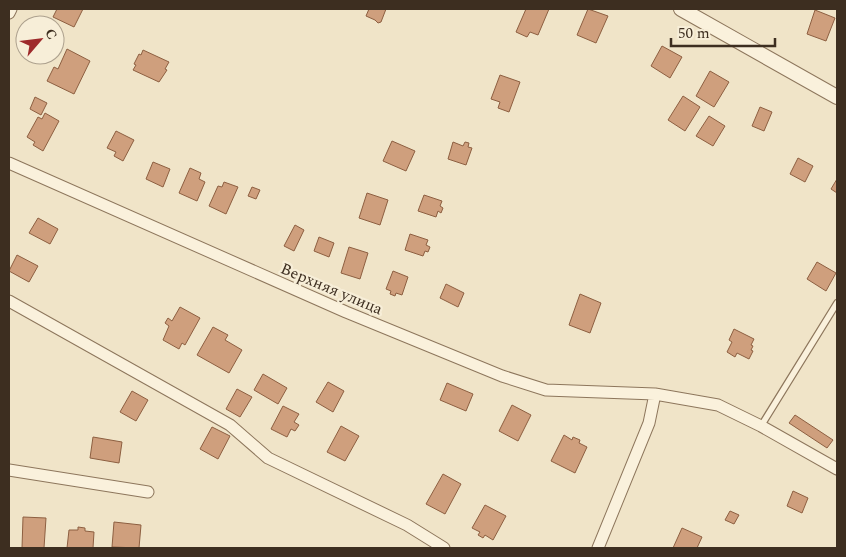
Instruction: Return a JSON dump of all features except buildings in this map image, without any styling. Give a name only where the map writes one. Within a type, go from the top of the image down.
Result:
[{"type":"street","points":[[9,13],[11,9]]},
{"type":"street","points":[[681,9],[837,97]]},
{"type":"street","name":"Верхняя улица","points":[[9,163],[346,312],[502,376],[546,390],[655,394],[718,405],[761,426],[837,470]]},
{"type":"street","points":[[9,301],[230,425],[268,458],[407,525],[444,548]]},
{"type":"street","points":[[598,548],[649,423],[655,394]]},
{"type":"street","points":[[9,470],[148,492]]},
{"type":"lane","points":[[761,426],[837,303]]}]
